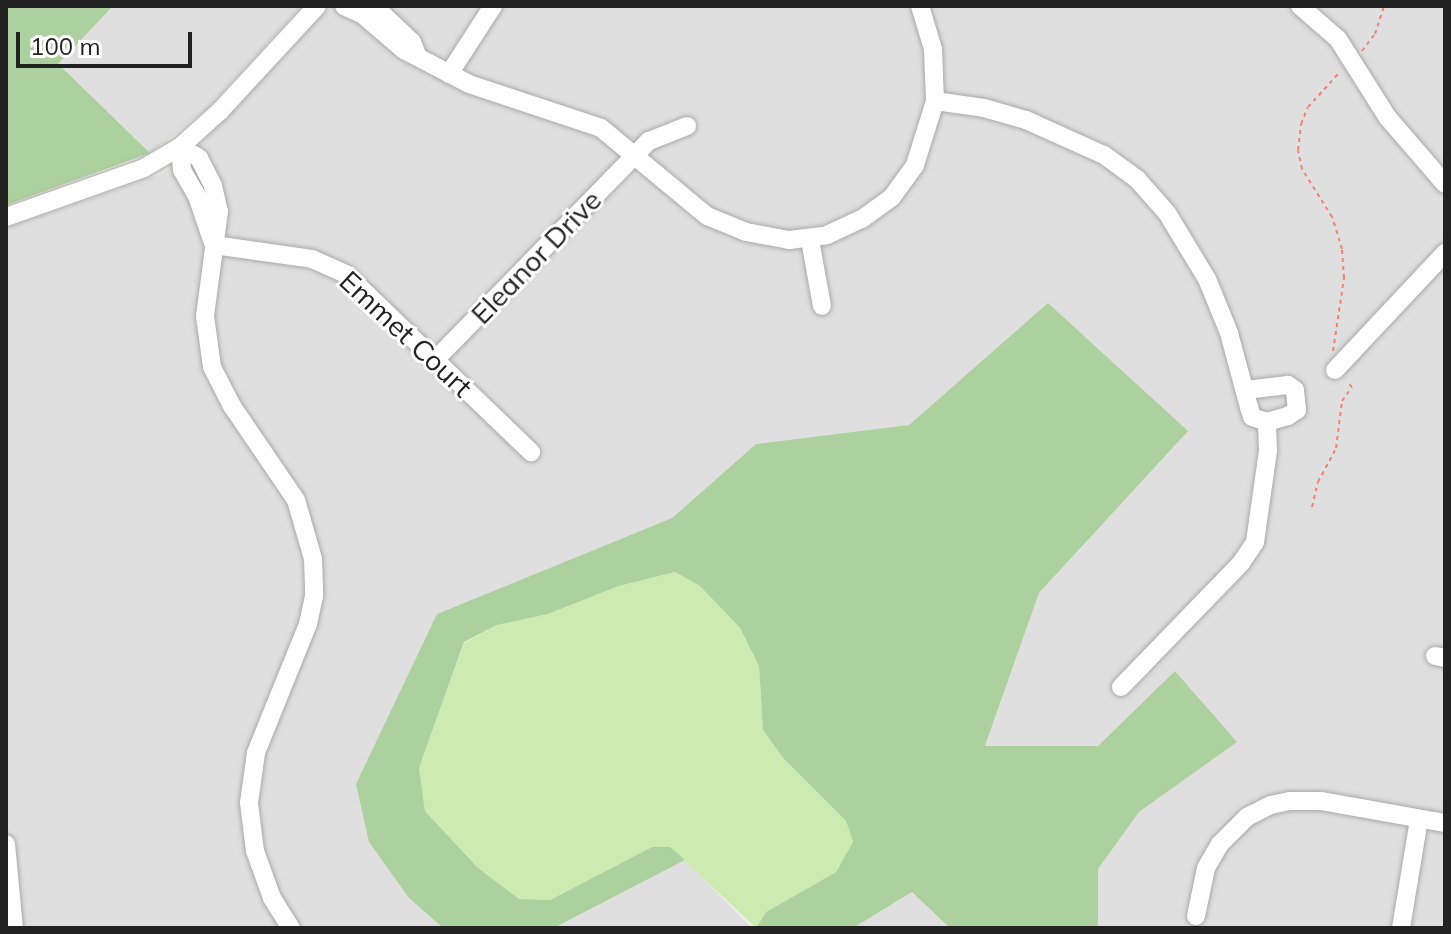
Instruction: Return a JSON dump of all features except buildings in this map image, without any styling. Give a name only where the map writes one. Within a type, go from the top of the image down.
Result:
[{"type":"street","points":[[6,217],[144,168],[180,147],[220,111],[317,6]]},
{"type":"street","points":[[344,6],[369,9],[412,42],[417,55],[469,84],[601,128],[707,216],[746,232],[789,240],[810,240],[862,219],[892,197],[915,165],[935,101],[933,49],[920,6]]},
{"type":"street","points":[[449,74],[493,6]]},
{"type":"street","points":[[1300,6],[1338,39],[1388,118],[1445,184]]},
{"type":"street","points":[[935,101],[972,106],[1026,120],[1104,155],[1137,179],[1167,213],[1207,279],[1229,333],[1252,417],[1267,422],[1297,410],[1295,390],[1288,385],[1273,384],[1245,390]]},
{"type":"street","name":"Eleanor Drive","points":[[436,359],[635,155],[661,134],[687,126]]},
{"type":"street","points":[[180,147],[199,158],[213,186],[219,211],[205,316],[212,367],[232,406],[296,500],[313,559],[314,596],[308,624],[256,753],[249,803],[255,851],[272,898],[291,928]]},
{"type":"street","points":[[810,240],[822,306]]},
{"type":"street","name":"Emmet Court","points":[[214,245],[304,258],[330,265],[361,287],[531,452]]},
{"type":"street","points":[[1335,370],[1445,253]]},
{"type":"street","points":[[1121,687],[1241,563],[1255,542],[1268,451],[1267,422]]},
{"type":"street","points":[[1196,916],[1206,868],[1220,844],[1247,817],[1271,805],[1290,801],[1321,801],[1445,823]]},
{"type":"street","points":[[1401,928],[1419,819]]},
{"type":"street","points":[[6,844],[14,928]]},
{"type":"path","points":[[1312,507],[1318,482],[1336,448],[1343,398],[1352,387],[1335,370],[1334,334],[1344,278],[1342,249],[1332,217],[1302,169],[1298,150],[1301,124],[1308,107],[1372,39],[1384,6]]},
{"type":"shaded area","points":[[113,6],[302,6],[205,111],[150,153],[57,64]]},
{"type":"shaded area","points":[[331,6],[1445,6],[1445,928],[1098,928],[1098,869],[1139,812],[1236,742],[1175,671],[1098,746],[985,747],[1039,593],[1187,431],[1048,303],[909,425],[756,444],[672,518],[437,614],[409,898],[443,928],[6,928],[6,228],[161,174],[187,158]]},
{"type":"shaded area","points":[[685,860],[752,928],[555,928]]},
{"type":"shaded area","points":[[912,892],[950,928],[853,928]]},
{"type":"green space","points":[[6,6],[113,6],[58,64],[150,153],[6,205]]},
{"type":"green space","points":[[1048,303],[1188,431],[1039,593],[985,746],[1098,746],[1175,671],[1237,742],[1139,812],[1098,869],[1098,928],[950,928],[912,892],[853,928],[756,928],[766,912],[836,872],[853,842],[846,821],[783,758],[763,730],[759,666],[740,628],[700,586],[675,572],[619,586],[548,614],[497,625],[464,642],[419,768],[425,811],[477,867],[519,899],[550,900],[652,847],[670,847],[685,860],[554,928],[443,928],[409,898],[369,842],[356,784],[437,614],[672,518],[756,444],[909,425]]},
{"type":"green space","points":[[675,572],[700,586],[740,628],[759,666],[763,730],[783,758],[846,821],[853,843],[836,872],[766,912],[756,928],[670,847],[652,847],[550,900],[519,899],[477,867],[425,811],[419,768],[464,643],[497,625],[548,614],[619,586]]}]
